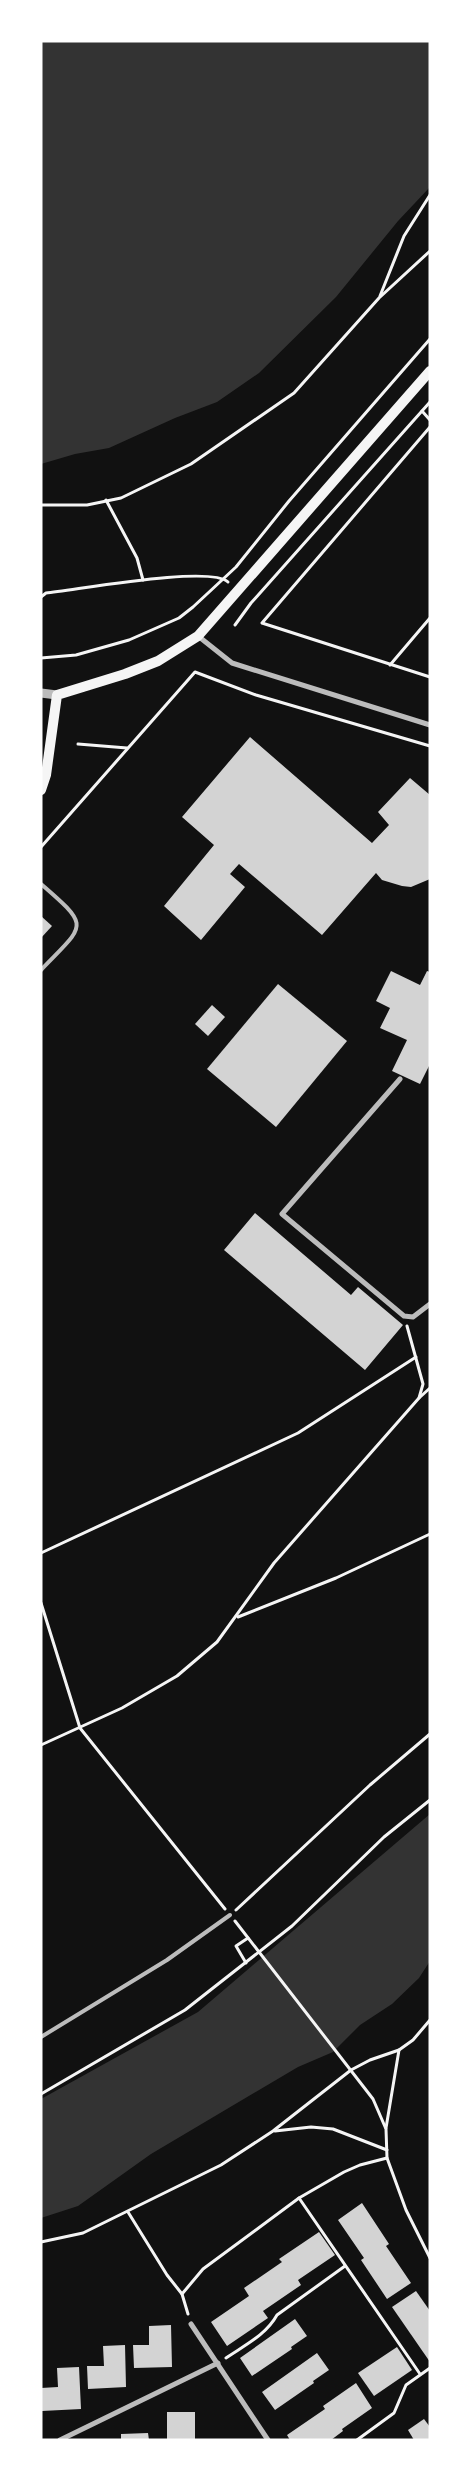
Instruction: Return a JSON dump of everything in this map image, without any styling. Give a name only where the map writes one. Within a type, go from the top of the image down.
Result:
[{"type":"main road","points":[[41,790],[46,775],[57,695],[125,674],[158,661],[198,636],[430,371]]},
{"type":"street","points":[[198,636],[232,663],[430,725]]},
{"type":"street","points":[[41,693],[57,695]]},
{"type":"street","points":[[400,1079],[282,1214],[404,1316],[413,1317],[430,1304]]},
{"type":"street","points":[[192,2324],[268,2440]]},
{"type":"street","points":[[60,2440],[218,2363]]},
{"type":"lane","points":[[41,884],[71,910],[78,920],[75,935],[41,970]]},
{"type":"lane","points":[[41,2037],[167,1960],[230,1915]]},
{"type":"path","points":[[379,298],[404,236],[430,195]]},
{"type":"path","points":[[41,505],[87,505],[121,498],[191,464],[294,393],[379,298],[430,251]]},
{"type":"path","points":[[41,658],[76,655],[152,631],[179,618],[236,567],[295,494],[430,339]]},
{"type":"path","points":[[235,625],[251,603],[430,402]]},
{"type":"path","points":[[422,411],[430,420]]},
{"type":"path","points":[[430,427],[262,623],[430,677]]},
{"type":"path","points":[[106,500],[136,558],[143,580]]},
{"type":"path","points":[[41,597],[46,593],[143,580],[196,576],[223,577],[251,603]]},
{"type":"path","points":[[390,665],[430,618]]},
{"type":"path","points":[[41,847],[195,672],[256,695],[430,746]]},
{"type":"path","points":[[78,744],[128,748]]},
{"type":"path","points":[[404,1316],[423,1384],[419,1398]]},
{"type":"path","points":[[41,1553],[298,1434],[416,1357]]},
{"type":"path","points":[[41,1744],[122,1708],[177,1676],[217,1642],[237,1618],[274,1563],[419,1398],[430,1388]]},
{"type":"path","points":[[237,1618],[336,1578],[430,1534]]},
{"type":"path","points":[[41,1603],[80,1728],[351,2070],[373,2099],[386,2129]]},
{"type":"path","points":[[230,1915],[370,1785],[430,1734]]},
{"type":"path","points":[[41,2094],[185,2010],[292,1926],[384,1837],[430,1800]]},
{"type":"path","points":[[246,1963],[236,1946],[248,1938]]},
{"type":"path","points":[[41,2242],[83,2233],[221,2165],[273,2131],[351,2070],[370,2060],[400,2050],[413,2040],[430,2020]]},
{"type":"path","points":[[400,2050],[386,2129],[387,2158],[406,2210],[430,2258]]},
{"type":"path","points":[[273,2131],[311,2127],[333,2128],[387,2150]]},
{"type":"path","points":[[182,2294],[203,2269],[299,2198],[344,2172],[387,2158]]},
{"type":"path","points":[[299,2198],[420,2374]]},
{"type":"path","points":[[128,2212],[167,2275],[182,2294],[192,2324]]},
{"type":"path","points":[[218,2363],[259,2337],[271,2325],[277,2315],[345,2266]]},
{"type":"path","points":[[357,2440],[394,2414],[406,2385],[430,2368]]},
{"type":"shaded area","points":[[41,41],[430,41],[430,187],[398,221],[336,297],[259,373],[217,402],[175,418],[109,448],[75,454],[41,464]]},
{"type":"shaded area","points":[[430,1814],[430,1961],[419,1978],[392,2004],[360,2025],[333,2052],[298,2067],[151,2154],[78,2206],[41,2218],[41,2099],[198,2012]]},
{"type":"building","points":[[250,737],[372,843],[389,825],[378,812],[410,778],[430,795],[430,879],[411,887],[402,886],[382,880],[376,873],[322,935],[239,864],[230,874],[245,887],[201,940],[164,906],[214,845],[182,817]]},
{"type":"building","points":[[41,916],[52,926],[41,938]]},
{"type":"building","points":[[391,971],[420,985],[427,971],[430,972],[430,1064],[420,1084],[392,1071],[407,1040],[380,1028],[390,1008],[376,1001]]},
{"type":"building","points":[[278,984],[347,1041],[276,1127],[207,1069]]},
{"type":"building","points":[[212,1005],[225,1017],[208,1036],[195,1024]]},
{"type":"building","points":[[255,1213],[351,1295],[358,1287],[403,1325],[365,1370],[224,1250]]},
{"type":"building","points":[[362,2203],[389,2244],[386,2246],[411,2283],[387,2299],[361,2260],[364,2258],[338,2220]]},
{"type":"building","points":[[319,2232],[335,2255],[298,2280],[301,2285],[263,2311],[268,2318],[227,2346],[211,2322],[249,2296],[244,2288],[282,2262],[279,2259]]},
{"type":"building","points":[[416,2291],[430,2311],[430,2362],[392,2307]]},
{"type":"building","points":[[295,2319],[307,2336],[291,2347],[292,2349],[252,2376],[240,2358]]},
{"type":"building","points":[[171,2325],[172,2367],[134,2368],[133,2345],[149,2345],[149,2326]]},
{"type":"building","points":[[125,2345],[126,2387],[88,2389],[87,2366],[104,2366],[103,2346]]},
{"type":"building","points":[[397,2347],[412,2370],[374,2396],[358,2373]]},
{"type":"building","points":[[317,2353],[329,2370],[313,2381],[314,2383],[275,2410],[262,2392]]},
{"type":"building","points":[[79,2367],[81,2409],[42,2411],[41,2388],[58,2387],[57,2368]]},
{"type":"building","points":[[356,2383],[372,2408],[342,2429],[343,2431],[331,2440],[290,2440],[287,2435],[325,2409],[323,2406]]},
{"type":"building","points":[[167,2412],[195,2412],[195,2440],[167,2440]]},
{"type":"building","points":[[424,2419],[430,2427],[430,2440],[414,2440],[408,2430]]},
{"type":"building","points":[[148,2433],[149,2440],[121,2440],[121,2434]]}]
